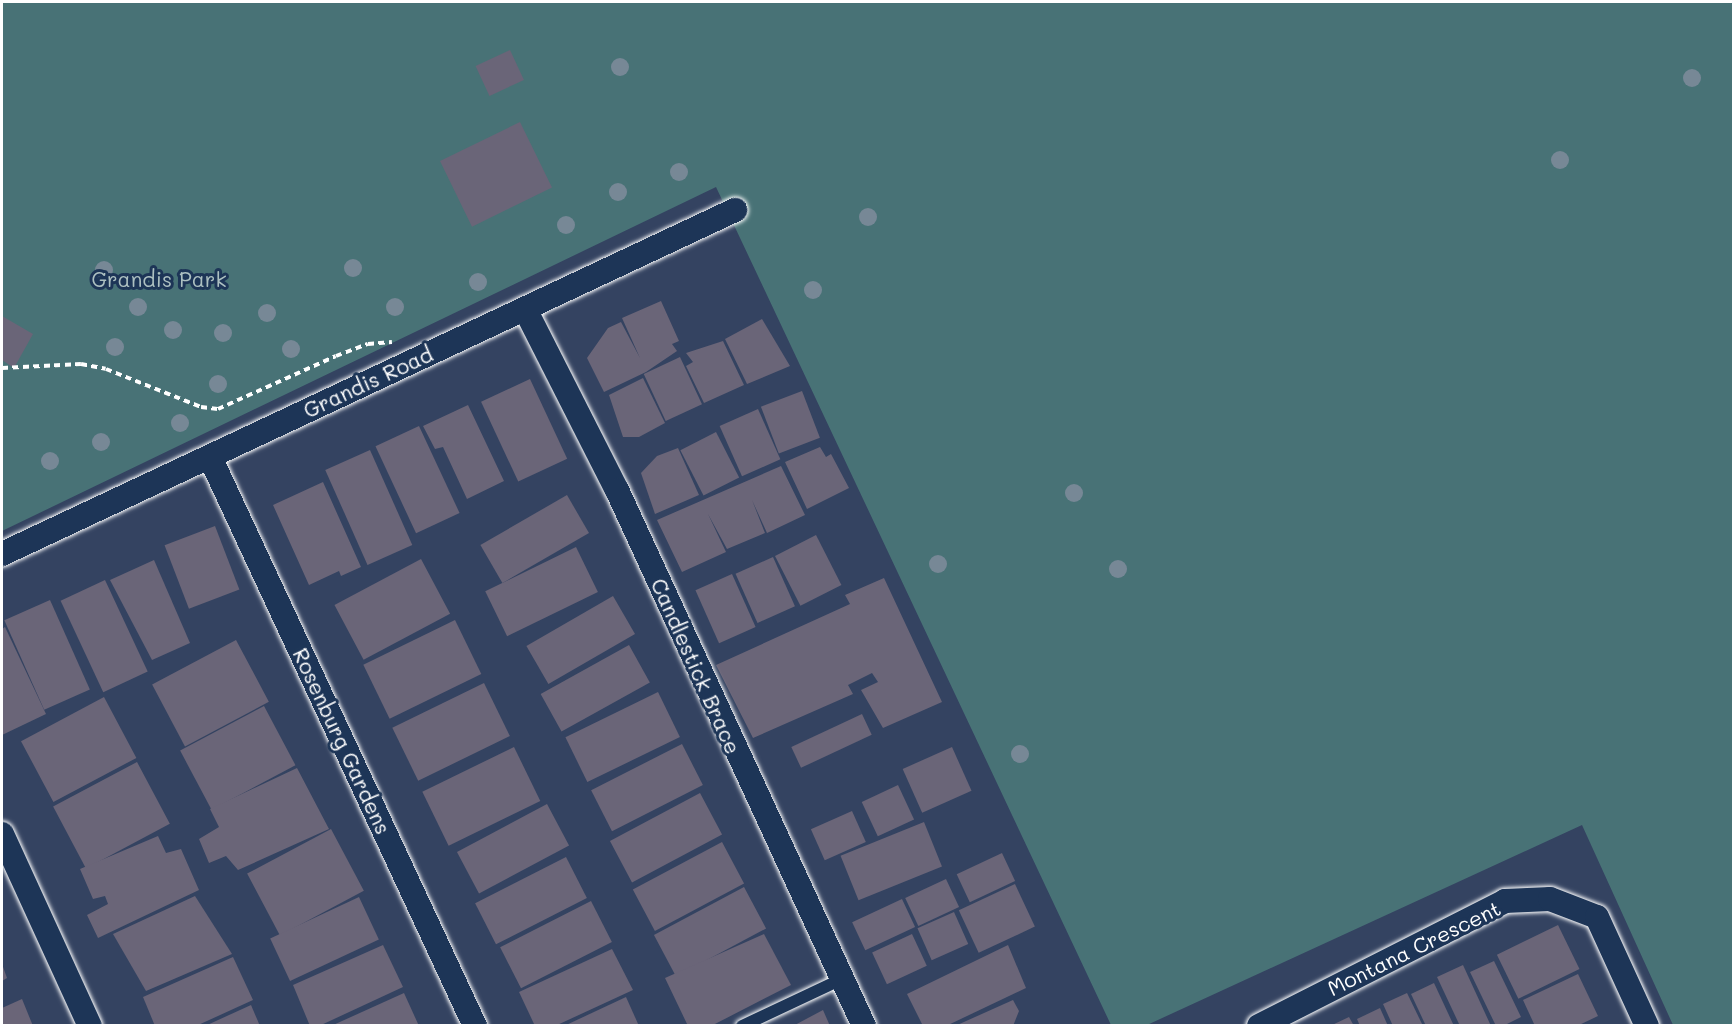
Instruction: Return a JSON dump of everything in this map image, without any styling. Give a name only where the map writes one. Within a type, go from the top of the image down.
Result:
[{"type":"street","name":"Grandis Road","points":[[2,554],[735,210]]},
{"type":"street","name":"Candlestick Brace","points":[[525,309],[617,490],[864,1026]]},
{"type":"street","name":"Rosenburg Gardens","points":[[210,457],[475,1026]]},
{"type":"street","points":[[2,834],[90,1026]]},
{"type":"street","name":"Montana Crescent","points":[[1259,1026],[1505,901],[1550,899],[1597,917],[1641,1024]]},
{"type":"lane","points":[[742,1026],[842,979]]},
{"type":"path","points":[[2,368],[81,364],[106,369],[201,407],[218,409],[336,356],[386,342]]},
{"type":"green space","name":"Grandis Park","points":[[2,2],[1733,2],[1733,1025],[1673,1025],[1582,825],[1147,1025],[1111,1025],[716,187],[2,531]]},
{"type":"building","points":[[510,50],[524,80],[490,96],[476,66]]},
{"type":"building","points":[[520,122],[552,188],[472,227],[440,161]]},
{"type":"building","points":[[661,301],[679,341],[672,344],[677,351],[646,372],[604,392],[587,358],[608,328],[621,322],[640,358],[622,318]]},
{"type":"building","points":[[2,316],[33,334],[14,368],[2,360]]},
{"type":"building","points":[[762,319],[790,366],[747,384],[725,339]]},
{"type":"building","points":[[723,341],[744,385],[704,403],[686,366],[693,362],[686,353]]},
{"type":"building","points":[[680,357],[702,404],[666,421],[644,374]]},
{"type":"building","points":[[643,378],[665,423],[639,437],[623,437],[609,395]]},
{"type":"building","points":[[530,379],[567,459],[518,482],[481,402]]},
{"type":"building","points":[[802,391],[820,438],[779,453],[761,407]]},
{"type":"building","points":[[468,405],[504,481],[467,499],[443,447],[435,449],[423,426]]},
{"type":"building","points":[[758,409],[780,459],[742,476],[720,426]]},
{"type":"building","points":[[419,426],[460,513],[416,533],[375,446]]},
{"type":"building","points":[[716,432],[739,477],[704,496],[680,450]]},
{"type":"building","points":[[820,447],[826,457],[831,454],[849,488],[807,509],[785,462]]},
{"type":"building","points":[[678,448],[699,495],[655,514],[641,473],[657,456]]},
{"type":"building","points":[[370,450],[412,545],[368,565],[325,470]]},
{"type":"building","points":[[781,466],[805,515],[767,533],[752,500],[765,533],[727,549],[708,514],[726,552],[682,572],[657,520]]},
{"type":"building","points":[[323,482],[361,567],[341,576],[339,571],[309,585],[273,505]]},
{"type":"building","points":[[567,495],[589,533],[502,583],[480,545]]},
{"type":"building","points":[[215,526],[239,589],[189,609],[165,545]]},
{"type":"building","points":[[816,535],[841,585],[800,606],[775,556]]},
{"type":"building","points":[[576,547],[598,592],[507,636],[485,591]]},
{"type":"building","points":[[773,557],[795,606],[758,623],[736,574]]},
{"type":"building","points":[[421,559],[450,614],[364,660],[334,605]]},
{"type":"building","points":[[154,560],[190,643],[152,660],[110,580]]},
{"type":"building","points":[[732,574],[756,627],[719,643],[695,590]]},
{"type":"building","points":[[884,578],[942,702],[883,728],[861,690],[878,682],[872,673],[848,685],[853,694],[753,738],[716,665],[850,604],[845,595]]},
{"type":"building","points":[[105,580],[148,672],[103,692],[61,601]]},
{"type":"building","points":[[613,596],[635,634],[548,684],[526,646]]},
{"type":"building","points":[[50,600],[90,690],[44,710],[4,620]]},
{"type":"building","points":[[455,620],[481,674],[390,719],[363,665]]},
{"type":"building","points":[[5,627],[46,714],[2,735],[2,629]]},
{"type":"building","points":[[236,640],[269,702],[185,746],[152,685]]},
{"type":"building","points":[[629,645],[650,683],[562,732],[541,694]]},
{"type":"building","points":[[484,683],[510,736],[418,781],[392,728]]},
{"type":"building","points":[[658,692],[680,737],[587,782],[565,737]]},
{"type":"building","points":[[104,697],[136,758],[53,802],[21,741]]},
{"type":"building","points":[[264,706],[295,765],[212,810],[180,751]]},
{"type":"building","points":[[862,714],[872,735],[801,768],[791,747]]},
{"type":"building","points":[[682,744],[703,785],[612,831],[591,790]]},
{"type":"building","points":[[514,747],[540,801],[449,846],[422,792]]},
{"type":"building","points":[[952,747],[972,791],[922,813],[903,769]]},
{"type":"building","points":[[137,762],[170,824],[86,868],[53,807]]},
{"type":"building","points":[[297,768],[329,829],[238,870],[226,856],[209,863],[199,839],[219,827],[210,809]]},
{"type":"building","points":[[898,785],[914,819],[878,836],[862,802]]},
{"type":"building","points":[[700,793],[722,834],[632,882],[610,841]]},
{"type":"building","points":[[547,804],[569,845],[479,893],[457,852]]},
{"type":"building","points":[[852,811],[866,842],[825,860],[811,829]]},
{"type":"building","points":[[924,822],[942,867],[859,900],[841,856]]},
{"type":"building","points":[[331,829],[364,891],[280,935],[247,874]]},
{"type":"building","points":[[158,836],[166,853],[181,849],[199,890],[98,938],[87,915],[108,904],[105,896],[93,899],[80,869]]},
{"type":"building","points":[[722,842],[744,883],[655,931],[633,889]]},
{"type":"building","points":[[1002,853],[1015,881],[970,902],[957,874]]},
{"type":"building","points":[[566,857],[587,898],[496,944],[475,903]]},
{"type":"building","points":[[946,879],[959,907],[918,926],[905,898]]},
{"type":"building","points":[[1015,884],[1035,927],[979,953],[959,910]]},
{"type":"building","points":[[744,887],[766,928],[676,976],[654,935]]},
{"type":"building","points":[[195,896],[232,954],[146,991],[113,934]]},
{"type":"building","points":[[359,897],[379,940],[290,981],[270,938]]},
{"type":"building","points":[[902,899],[915,927],[865,950],[852,922]]},
{"type":"building","points":[[591,901],[612,942],[521,988],[500,947]]},
{"type":"building","points":[[954,912],[968,944],[932,960],[917,928]]},
{"type":"building","points":[[1558,925],[1579,969],[1518,999],[1497,955]]},
{"type":"building","points":[[764,934],[791,985],[711,1026],[688,1026],[665,978]]},
{"type":"building","points":[[912,934],[927,966],[887,984],[872,953]]},
{"type":"building","points":[[383,945],[403,987],[319,1026],[310,1026],[293,985]]},
{"type":"building","points":[[1008,945],[1026,988],[946,1026],[923,1026],[907,994]]},
{"type":"building","points":[[612,949],[633,990],[555,1026],[535,1026],[519,992]]},
{"type":"building","points":[[233,957],[253,1000],[196,1026],[155,1026],[143,997]]},
{"type":"building","points":[[1494,961],[1521,1017],[1503,1026],[1496,1026],[1470,972]]},
{"type":"building","points":[[2,964],[7,978],[2,981]]},
{"type":"building","points":[[1463,965],[1491,1026],[1460,1026],[1437,977]]},
{"type":"building","points":[[1578,974],[1598,1016],[1577,1026],[1535,1026],[1523,1000]]},
{"type":"building","points":[[1434,983],[1454,1026],[1426,1026],[1411,994]]},
{"type":"building","points":[[404,993],[419,1026],[331,1026]]},
{"type":"building","points":[[1407,993],[1423,1026],[1393,1026],[1383,1004]]},
{"type":"building","points":[[626,997],[639,1026],[564,1026]]},
{"type":"building","points":[[22,999],[33,1026],[2,1026],[2,1008]]},
{"type":"building","points":[[1013,1000],[1019,1011],[1013,1026],[955,1026]]},
{"type":"building","points":[[251,1005],[260,1026],[205,1026]]},
{"type":"building","points":[[1380,1008],[1388,1026],[1360,1026],[1357,1019]]},
{"type":"building","points":[[823,1010],[830,1026],[793,1026]]},
{"type":"building","points":[[1349,1017],[1354,1026],[1330,1026]]}]
